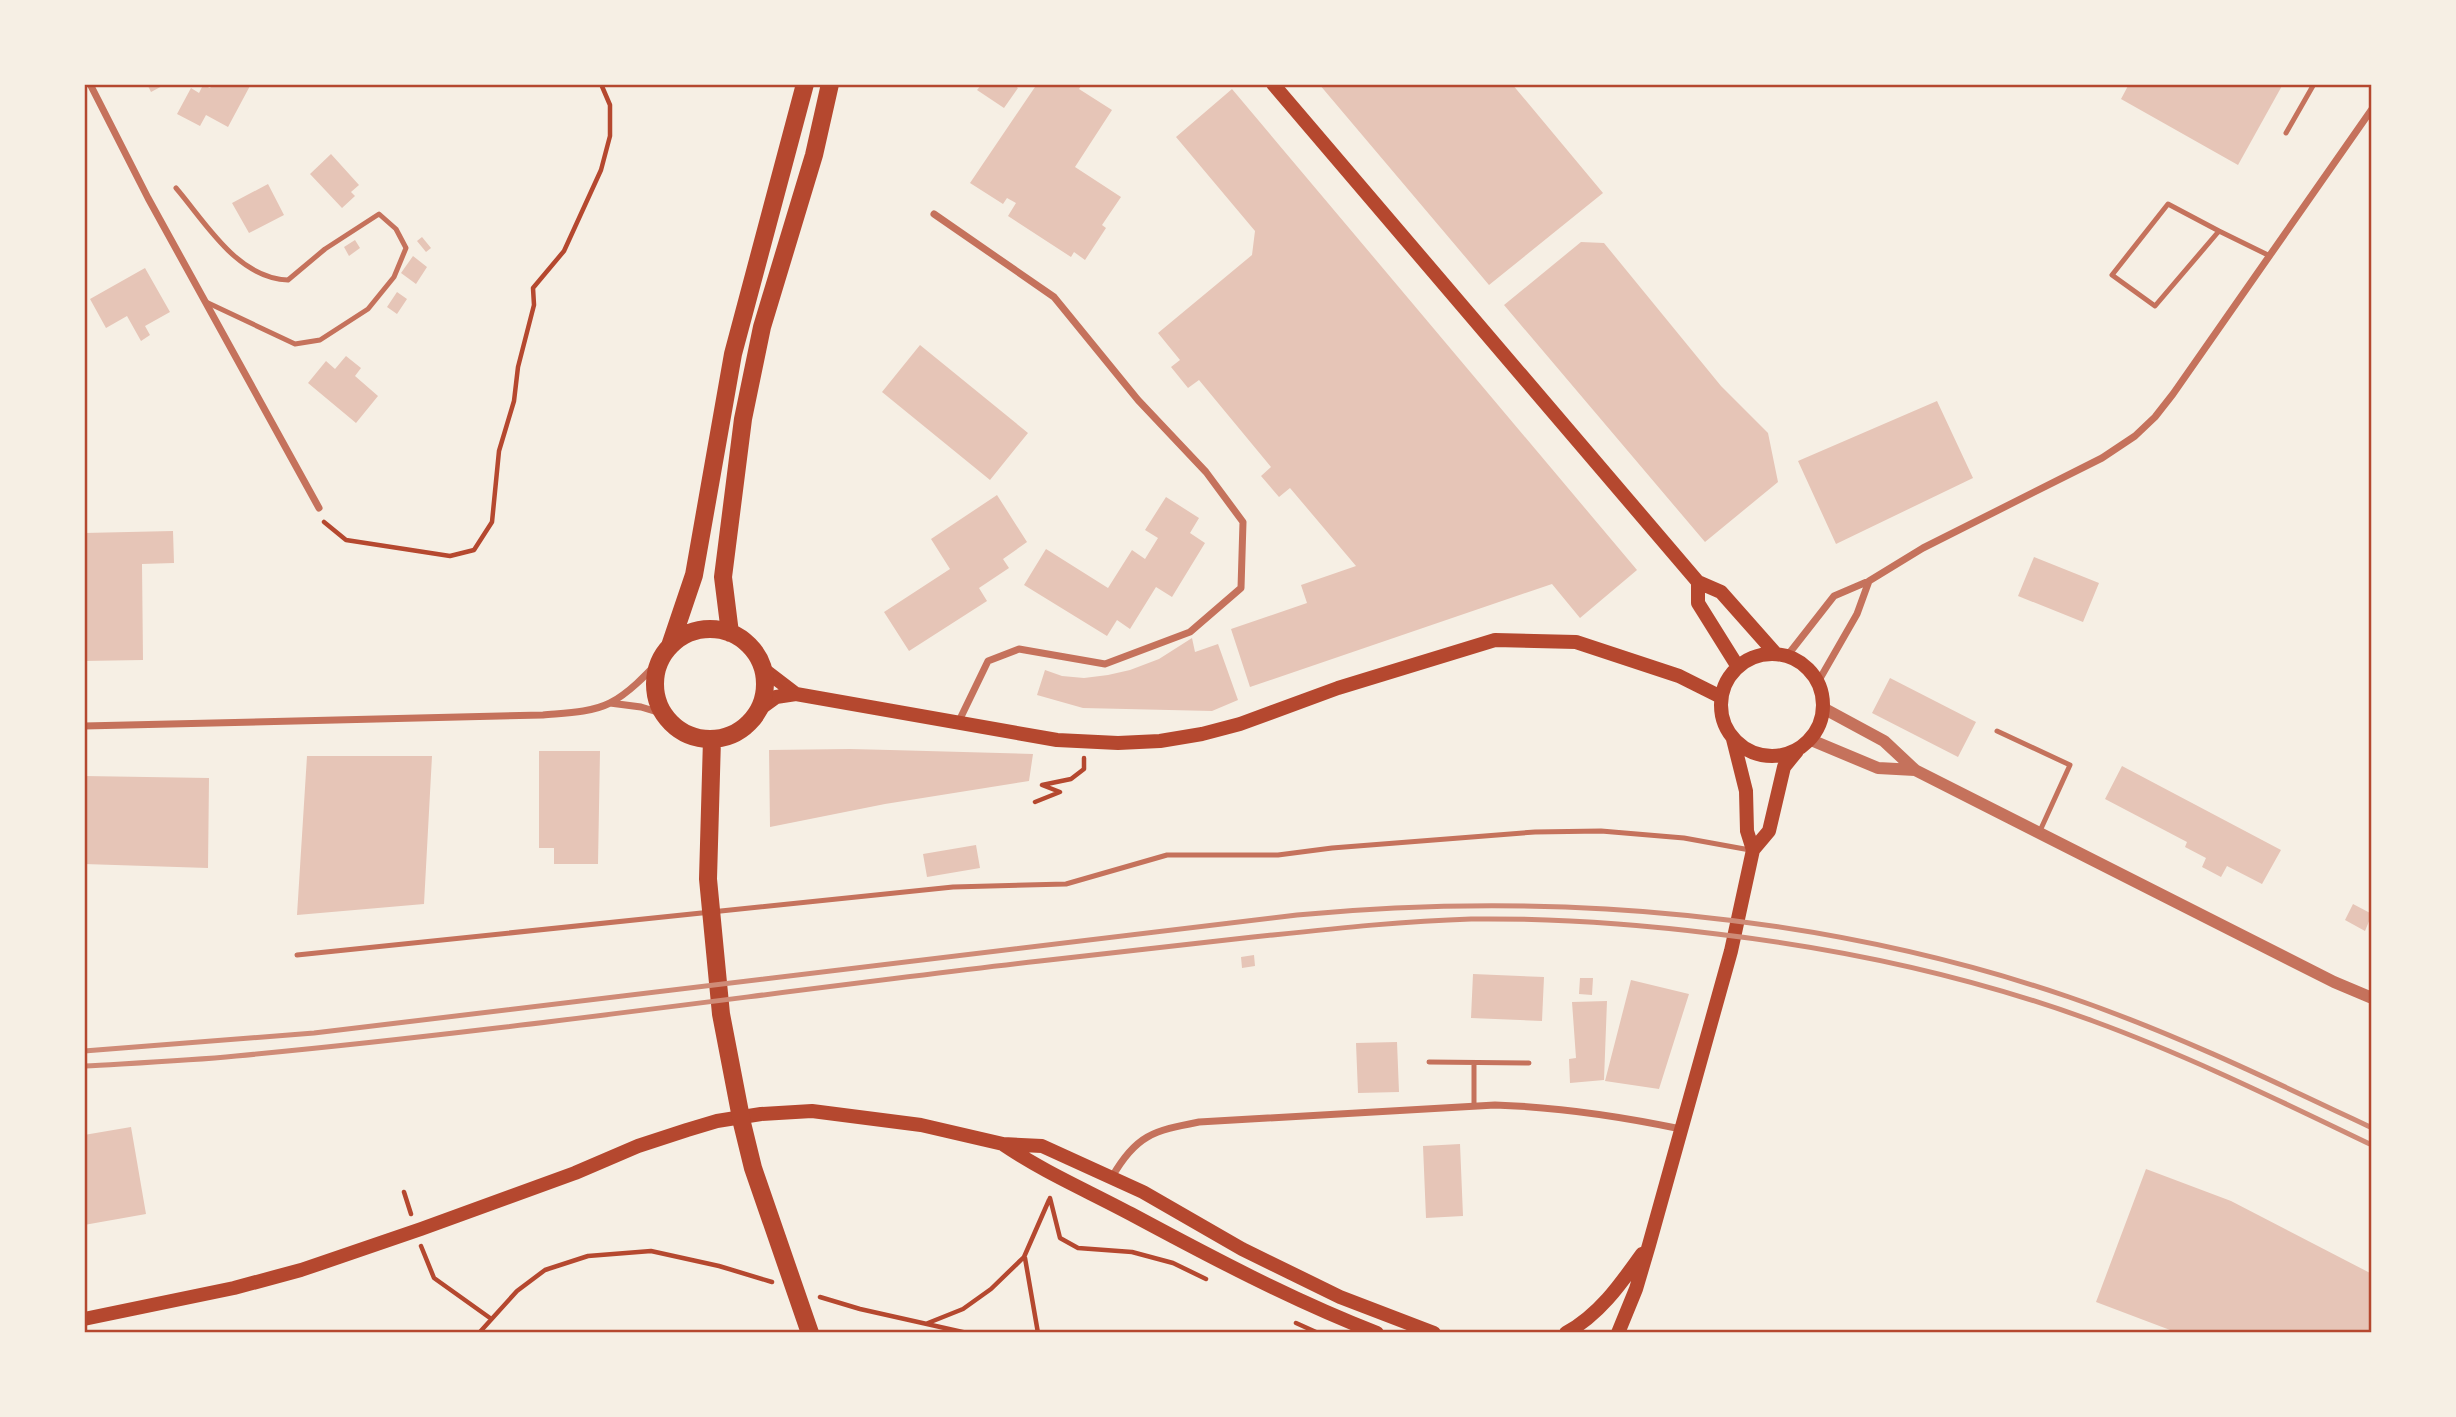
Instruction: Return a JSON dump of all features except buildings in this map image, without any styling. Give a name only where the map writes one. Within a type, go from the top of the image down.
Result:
[{"type":"main road","points":[[805,84],[733,354],[694,575],[656,673],[657,701],[664,714],[685,733],[712,739],[739,731],[757,711],[776,697],[796,694],[1058,740],[1118,743],[1160,741],[1240,724],[1338,688],[1495,640],[1576,642],[1679,676],[1721,697]]},
{"type":"main road","points":[[730,633],[723,577],[743,419],[762,327],[814,155],[830,84]]},
{"type":"main road","points":[[1273,84],[1698,582],[1721,592],[1782,655]]},
{"type":"main road","points":[[741,321],[762,327]]},
{"type":"main road","points":[[1698,582],[1698,603],[1738,667]]},
{"type":"main road","points":[[666,652],[683,636],[698,630],[715,629],[744,641],[755,653],[762,668],[764,690],[757,711]]},
{"type":"main road","points":[[1618,1333],[1636,1289],[1649,1245],[1731,951],[1753,850],[1769,831],[1784,767],[1797,751],[1811,740],[1824,708],[1818,682],[1800,662],[1782,655],[1762,655],[1738,667],[1728,679],[1721,697],[1725,725],[1733,739],[1746,790],[1747,831],[1753,850]]},
{"type":"main road","points":[[762,668],[796,694]]},
{"type":"main road","points":[[712,739],[708,879],[721,1014],[753,1168],[810,1333]]},
{"type":"main road","points":[[1733,739],[1746,750],[1763,756],[1780,757],[1797,751]]},
{"type":"main road","points":[[84,1319],[301,1270],[421,1229],[638,1146],[717,1121],[761,1114],[812,1111],[928,1127],[1003,1144],[1042,1146],[1143,1192],[1242,1250],[1340,1297],[1434,1333]]},
{"type":"main road","points":[[1003,1144],[1036,1167],[1260,1281],[1377,1333]]},
{"type":"main road","points":[[1566,1333],[1581,1325],[1600,1308],[1649,1245]]},
{"type":"street","points":[[90,84],[204,301],[318,508]]},
{"type":"street","points":[[1782,655],[1834,596],[1869,581],[1923,548],[2069,476],[2134,436],[2173,394],[2372,109]]},
{"type":"street","points":[[934,214],[1054,297],[1138,400],[1206,472],[1243,522],[1241,588],[1190,632],[1105,664],[1019,649],[988,661],[958,723]]},
{"type":"street","points":[[1818,682],[1857,614],[1869,581]]},
{"type":"street","points":[[84,726],[543,715],[587,710],[610,703],[638,682],[666,652]]},
{"type":"street","points":[[610,703],[641,706],[664,714]]},
{"type":"street","points":[[1824,708],[1884,741],[1915,770],[2334,982],[2372,998]]},
{"type":"street","points":[[1811,740],[1878,768],[1915,770]]},
{"type":"street","points":[[1112,1177],[1125,1156],[1142,1138],[1167,1128],[1199,1122],[1474,1106],[1530,1106],[1615,1115],[1681,1129]]},
{"type":"lane","points":[[2286,133],[2314,84]]},
{"type":"lane","points":[[176,188],[228,249],[262,275],[276,279],[288,279],[325,249],[379,215],[396,229],[406,248],[394,277],[368,309],[320,340],[295,344],[204,301]]},
{"type":"lane","points":[[2219,231],[2155,306],[2112,275],[2168,204],[2270,256]]},
{"type":"lane","points":[[1997,731],[2070,765],[2039,833]]},
{"type":"lane","points":[[297,955],[953,887],[1066,884],[1167,855],[1278,855],[1332,848],[1535,832],[1601,831],[1684,838],[1753,850]]},
{"type":"lane","points":[[1429,1062],[1529,1063]]},
{"type":"lane","points":[[1474,1063],[1474,1106]]},
{"type":"path","points":[[318,508],[318,518],[346,540],[450,556],[474,550],[492,522],[499,451],[514,401],[518,367],[534,305],[533,288],[564,251],[601,170],[610,136],[610,105],[601,84]]},
{"type":"path","points":[[1035,802],[1060,792],[1042,785],[1071,779],[1084,769]]},
{"type":"path","points":[[927,1324],[963,1309],[991,1289],[1024,1257],[1058,1176]]},
{"type":"path","points":[[1049,1198],[1060,1238],[1078,1248],[1132,1252],[1173,1263],[1212,1282]]},
{"type":"path","points":[[479,1333],[517,1291],[545,1270],[588,1256],[651,1251],[719,1266],[783,1286]]},
{"type":"path","points":[[424,1255],[434,1278],[490,1319]]},
{"type":"path","points":[[1024,1257],[1038,1333]]},
{"type":"path","points":[[809,1294],[860,1309],[967,1333]]},
{"type":"path","points":[[1293,1321],[1319,1333]]},
{"type":"railway","points":[[84,1051],[314,1033],[1297,915],[1394,908],[1590,908],[1785,928],[1881,945],[1976,968],[2069,997],[2147,1026],[2223,1058],[2372,1128]]},
{"type":"railway","points":[[84,1066],[217,1058],[337,1046],[1040,961],[1322,930],[1471,919],[1594,922],[1765,940],[1908,967],[2001,991],[2093,1021],[2164,1049],[2372,1145]]}]
